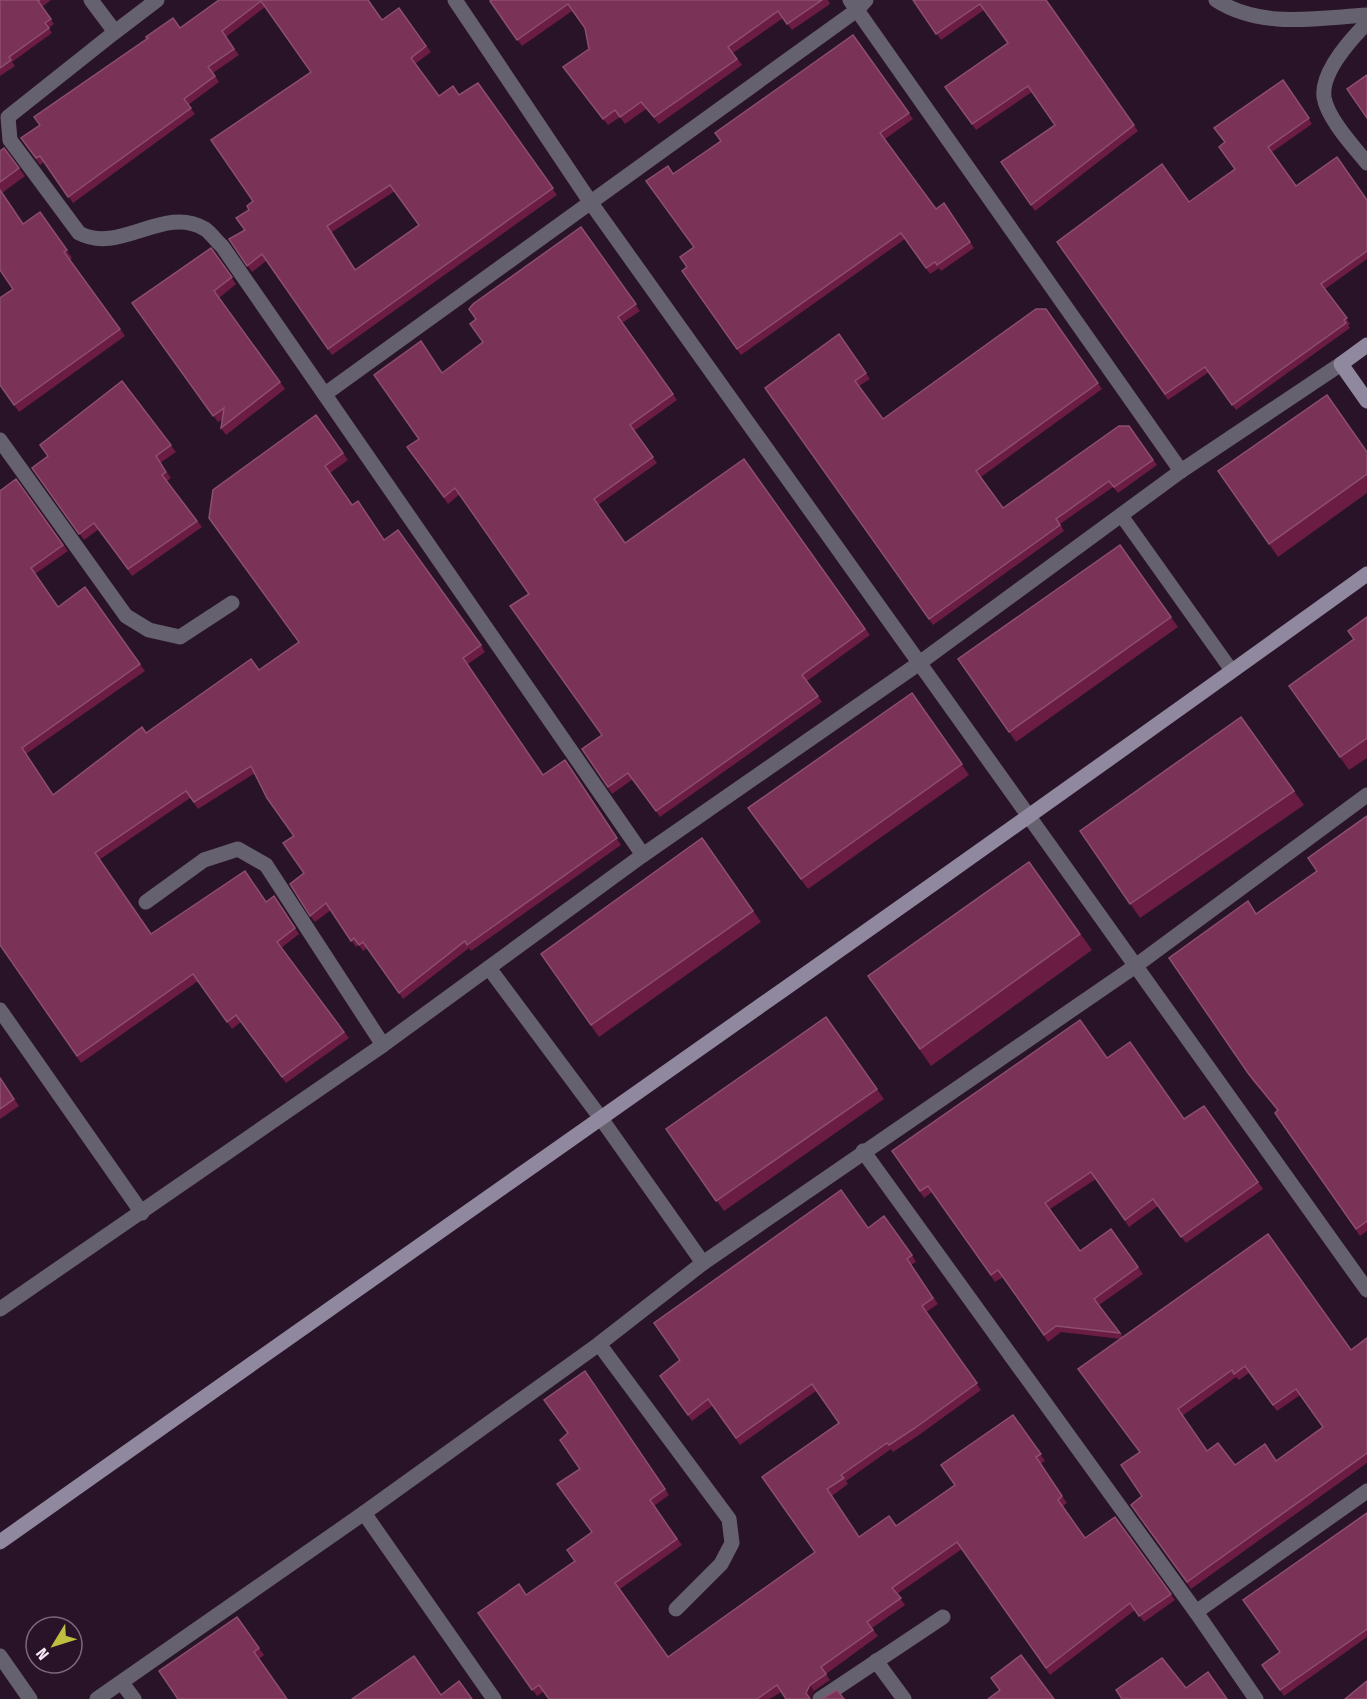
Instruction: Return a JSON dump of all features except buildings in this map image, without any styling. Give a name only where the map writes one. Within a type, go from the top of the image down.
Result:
[{"type":"street","points":[[91,0],[115,32]]},
{"type":"street","points":[[157,0],[8,117],[10,140],[79,232],[91,239],[106,240],[169,223],[184,222],[205,229],[222,246],[644,855]]},
{"type":"street","points":[[454,0],[591,203],[1367,1290]]},
{"type":"street","points":[[1216,0],[1232,10],[1255,17],[1277,19],[1367,15]]},
{"type":"street","points":[[325,394],[591,203],[858,3],[1182,471]]},
{"type":"street","points":[[1367,23],[1346,44],[1328,77],[1324,97],[1337,125],[1367,163]]},
{"type":"street","points":[[0,1309],[383,1045],[644,855],[918,664],[1182,471],[1367,345]]},
{"type":"street","points":[[1341,364],[1367,401]]},
{"type":"street","points":[[2,447],[126,616],[149,630],[180,637],[232,603]]},
{"type":"street","points":[[0,1542],[600,1117],[1031,817],[1367,574]]},
{"type":"street","points":[[97,1699],[364,1513],[599,1344],[703,1263],[1134,966],[1367,795]]},
{"type":"street","points":[[146,902],[204,860],[238,849],[266,865],[383,1045]]},
{"type":"street","points":[[489,968],[600,1117],[703,1263]]},
{"type":"street","points":[[0,1010],[142,1213]]},
{"type":"street","points":[[864,1151],[1196,1612],[1256,1699]]},
{"type":"street","points":[[599,1344],[729,1519],[732,1543],[721,1564],[676,1609]]},
{"type":"street","points":[[1196,1612],[1367,1491]]},
{"type":"street","points":[[364,1513],[494,1699]]},
{"type":"street","points":[[820,1699],[943,1617]]},
{"type":"street","points":[[0,1656],[30,1699]]},
{"type":"street","points":[[876,1661],[903,1699]]},
{"type":"street","points":[[122,1683],[134,1699]]},
{"type":"lane","points":[[1121,515],[1232,671]]}]
